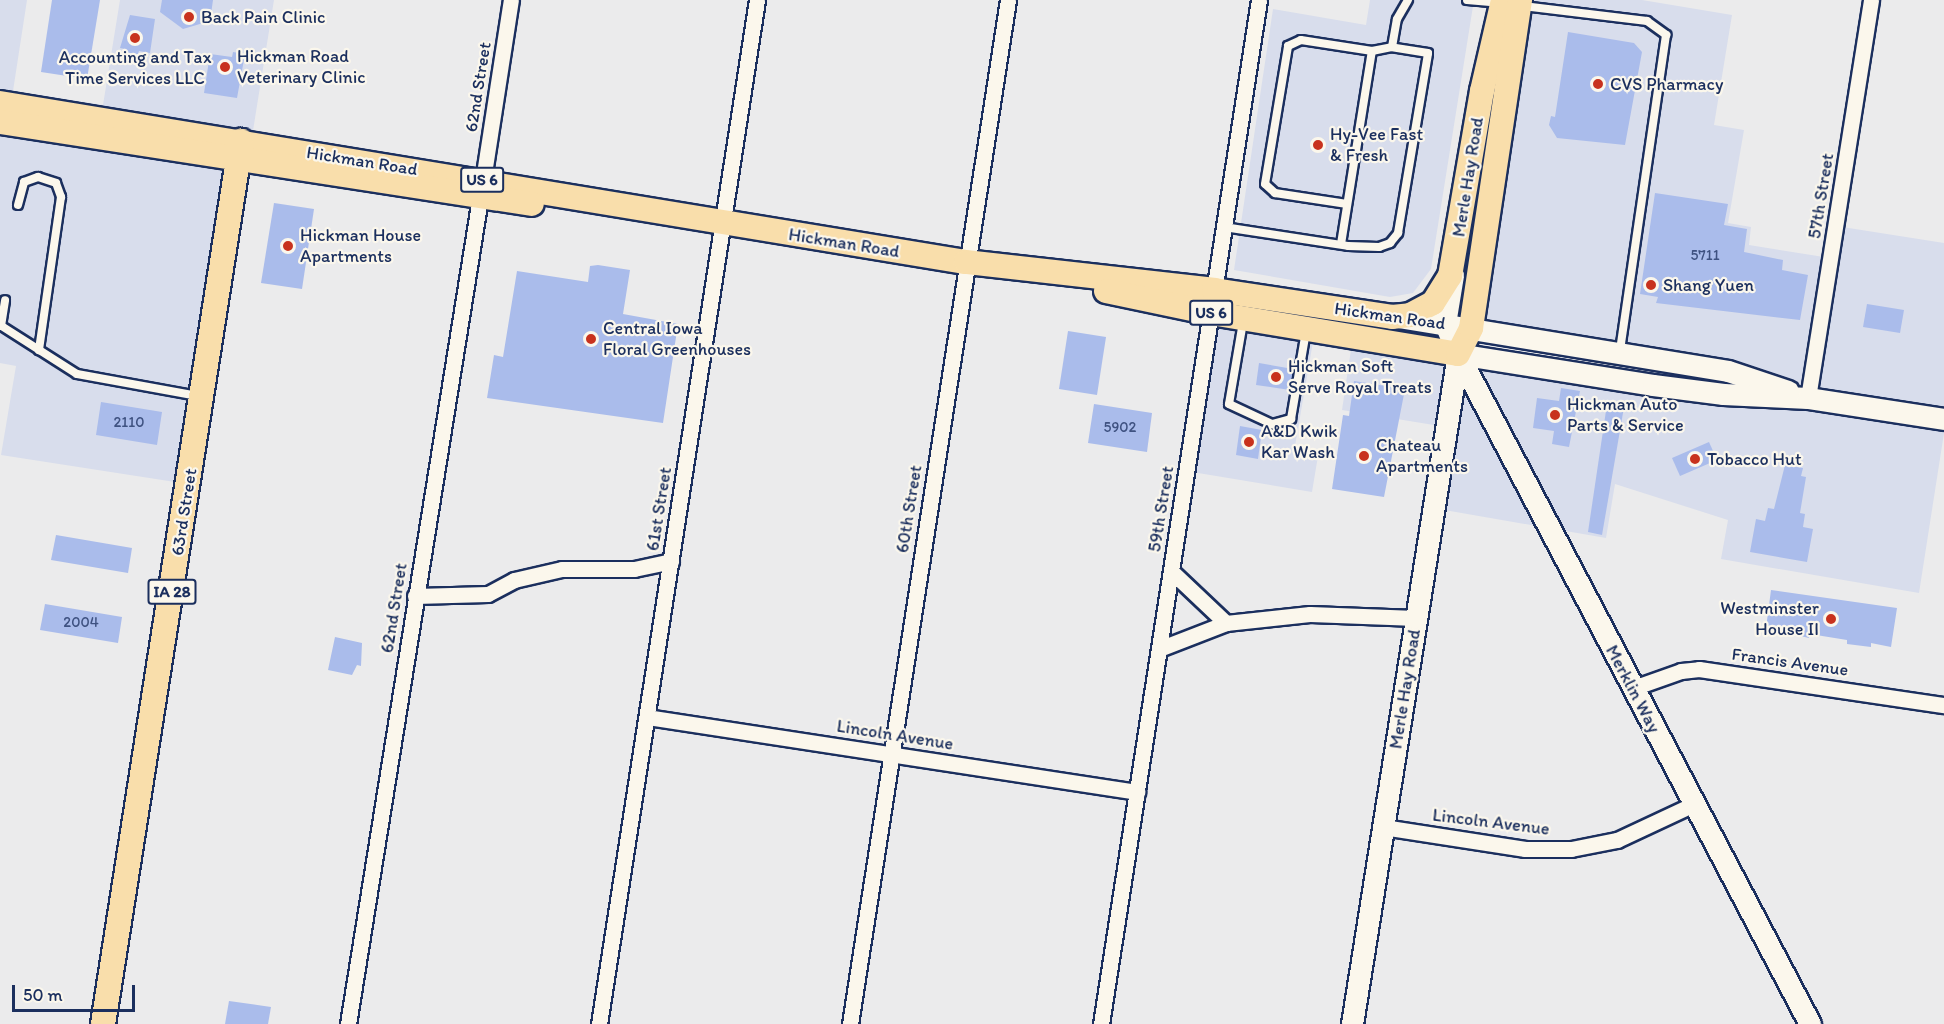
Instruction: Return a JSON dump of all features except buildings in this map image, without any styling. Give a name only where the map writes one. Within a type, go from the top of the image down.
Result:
[{"type":"main road","name":"Merle Hay Road","points":[[1444,324],[1482,91],[1511,2]]},
{"type":"main road","name":"Merle Hay Road","points":[[1352,1024],[1458,354],[1471,328],[1511,2]]},
{"type":"main road","name":"Hickman Road","points":[[0,103],[240,151]]},
{"type":"main road","name":"Hickman Road","points":[[0,122],[240,151],[966,262],[1215,290],[1471,328],[1728,371],[1808,398]]},
{"type":"main road","name":"63rd Street","points":[[103,1024],[240,151]]},
{"type":"main road","name":"US 6","points":[[1392,316],[1410,315],[1432,303],[1450,276],[1456,252]]},
{"type":"main road","name":"Hickman Road","points":[[966,262],[1211,313],[1458,354],[1723,394],[1808,398],[1944,419]]},
{"type":"main road","points":[[1444,324],[1458,354]]},
{"type":"main road","name":"Merklin Way","points":[[1458,354],[1810,1024]]},
{"type":"street","name":"62nd Street","points":[[348,1024],[511,0]]},
{"type":"street","name":"61st Street","points":[[599,1024],[757,0]]},
{"type":"street","name":"60th Street","points":[[850,1024],[1008,0]]},
{"type":"street","name":"59th Street","points":[[1101,1024],[1259,0]]},
{"type":"street","name":"57th Street","points":[[1808,398],[1871,0]]},
{"type":"street","points":[[415,596],[488,594],[514,580],[562,569],[634,568],[671,561]]},
{"type":"street","points":[[1171,571],[1226,623]]},
{"type":"street","points":[[1159,649],[1226,623],[1310,614],[1416,618]]},
{"type":"street","name":"Francis Avenue","points":[[1633,688],[1681,670],[1699,669],[1944,705]]},
{"type":"street","name":"Lincoln Avenue","points":[[647,717],[1137,792]]},
{"type":"street","name":"Lincoln Avenue","points":[[1383,827],[1525,849],[1571,849],[1617,840],[1694,804]]},
{"type":"lane","points":[[1392,47],[1396,19],[1408,0]]},
{"type":"lane","points":[[1467,0],[1511,2],[1566,13],[1586,12],[1647,21],[1666,35],[1651,151],[1620,352]]},
{"type":"lane","points":[[1224,227],[1341,244],[1379,247],[1390,243],[1398,233],[1428,53],[1392,47],[1372,51],[1301,40],[1288,46],[1266,184],[1275,193],[1347,204]]},
{"type":"lane","points":[[1341,244],[1372,51]]},
{"type":"lane","points":[[18,205],[24,182],[38,177],[56,183],[61,197],[39,350]]},
{"type":"lane","points":[[5,300],[0,326],[76,374],[201,397]]},
{"type":"lane","points":[[1244,319],[1230,404],[1272,424],[1291,419],[1306,329]]},
{"type":"shaded area","points":[[0,0],[27,0],[13,91],[103,105],[120,0],[274,0],[251,143],[0,103]]},
{"type":"shaded area","points":[[1370,0],[1474,0],[1431,269],[1413,293],[1390,297],[1234,270],[1273,9],[1366,25]]},
{"type":"shaded area","points":[[1520,0],[1642,0],[1732,15],[1714,125],[1744,130],[1728,223],[1751,227],[1749,245],[1830,258],[1836,226],[1944,243],[1944,433],[1919,593],[1721,559],[1728,520],[1615,484],[1606,538],[1433,508],[1446,427],[1342,410],[1353,336],[1806,398],[1471,328]]},
{"type":"shaded area","points":[[0,122],[239,160],[188,484],[1,455],[16,366],[0,363]]},
{"type":"shaded area","points":[[1211,313],[1315,330],[1295,446],[1319,450],[1312,492],[1186,471]]},
{"type":"place","name":"Back Pain Clinic","points":[[189,17]]},
{"type":"place","name":"Accounting and Tax Time Services LLC","points":[[135,38]]},
{"type":"place","name":"Hickman Road Veterinary Clinic","points":[[225,67]]},
{"type":"place","name":"CVS Pharmacy","points":[[1598,84]]},
{"type":"place","name":"Hy-Vee Fast & Fresh","points":[[1318,145]]},
{"type":"place","name":"Hickman House Apartments","points":[[288,246]]},
{"type":"place","name":"Shang Yuen","points":[[1651,285]]},
{"type":"place","name":"Central Iowa Floral Greenhouses","points":[[591,339]]},
{"type":"place","name":"Hickman Soft Serve Royal Treats","points":[[1276,377]]},
{"type":"place","name":"Hickman Auto Parts & Service","points":[[1555,415]]},
{"type":"place","name":"A&D Kwik Kar Wash","points":[[1249,442]]},
{"type":"place","name":"Chateau Apartments","points":[[1364,456]]},
{"type":"place","name":"Tobacco Hut","points":[[1695,459]]},
{"type":"place","name":"Westminster House II","points":[[1831,619]]}]
